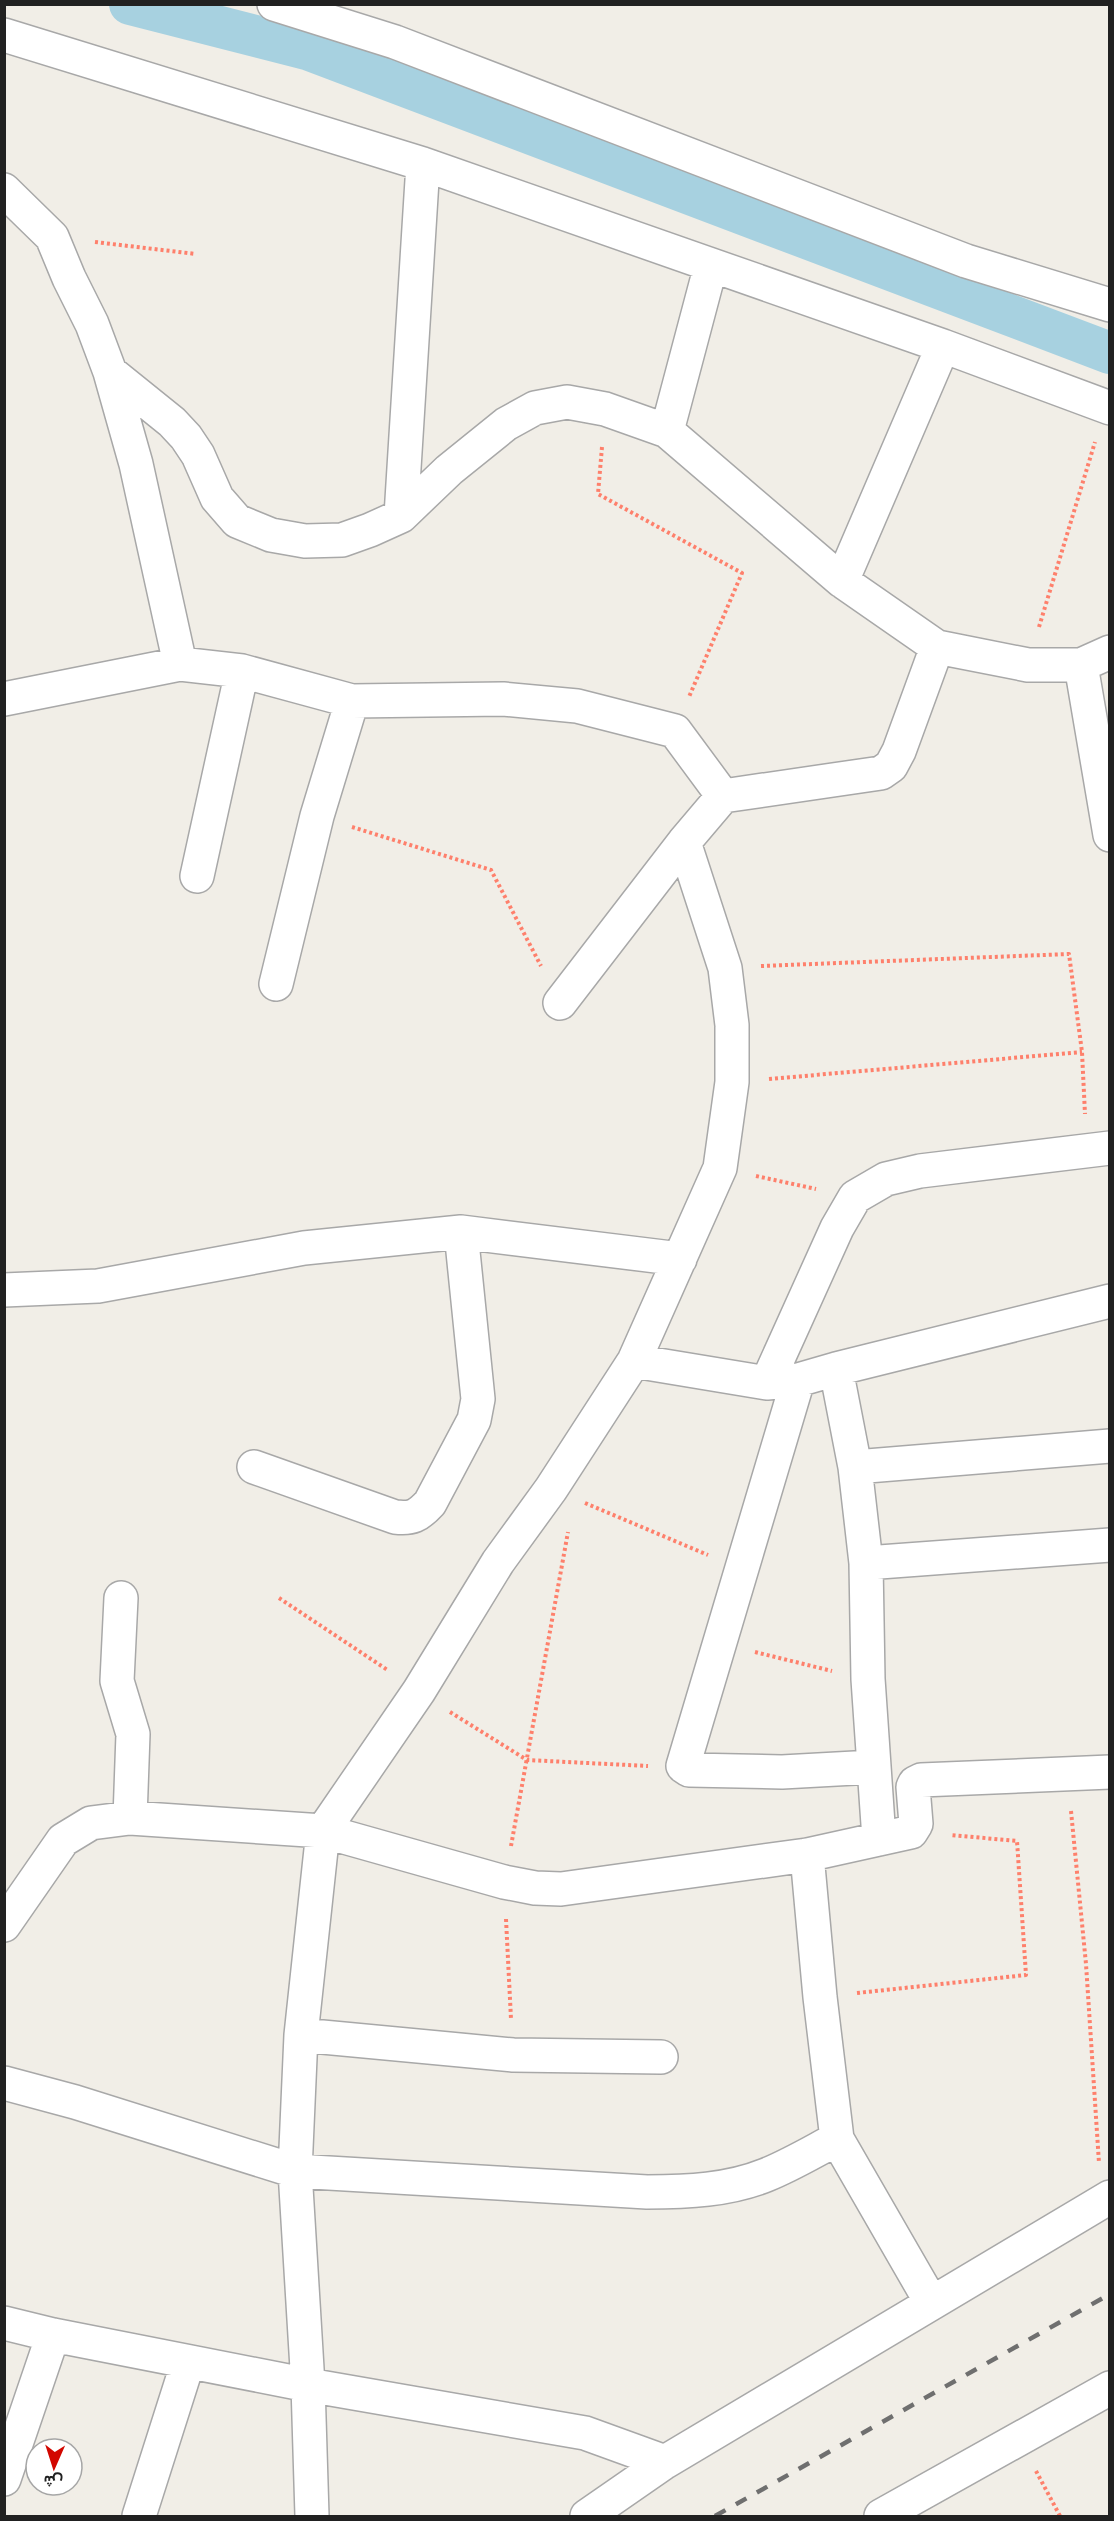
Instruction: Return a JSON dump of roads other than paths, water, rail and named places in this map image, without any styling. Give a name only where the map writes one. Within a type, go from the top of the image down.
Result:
[{"type":"street","points":[[274,4],[395,42],[966,261],[1110,305]]},
{"type":"street","points":[[4,35],[423,164],[943,346],[1107,407]]},
{"type":"street","points":[[400,516],[423,164]]},
{"type":"street","points":[[4,190],[52,237],[92,324],[110,372],[136,464],[180,664]]},
{"type":"street","points":[[667,431],[711,265]]},
{"type":"street","points":[[842,581],[943,346]]},
{"type":"street","points":[[110,372],[172,422],[186,437],[198,454],[217,498],[237,520],[271,536],[304,540],[342,540],[400,516],[449,470],[506,424],[535,408],[567,402],[605,409],[667,431],[842,581],[937,647],[1028,665],[1095,659],[1110,835]]},
{"type":"street","points":[[560,1003],[684,842],[723,796],[881,773],[891,766],[899,751],[937,647]]},
{"type":"street","points":[[4,699],[180,664],[242,671],[352,700],[503,699],[577,706],[675,731],[723,796]]},
{"type":"street","points":[[197,876],[242,671]]},
{"type":"street","points":[[276,984],[317,816],[352,700]]},
{"type":"street","points":[[312,2517],[308,2385],[295,2171],[301,2035],[323,1831],[419,1691],[498,1562],[551,1489],[634,1361],[720,1168],[732,1082],[732,1025],[725,968],[684,842]]},
{"type":"street","points":[[873,1767],[782,1772],[684,1768],[721,1644],[782,1382],[837,1228],[855,1197],[886,1179],[920,1171],[1098,1149]]},
{"type":"street","points":[[4,1290],[98,1286],[304,1248],[461,1232],[680,1259]]},
{"type":"street","points":[[254,1467],[395,1517],[409,1519],[419,1515],[430,1503],[474,1420],[478,1399],[461,1232]]},
{"type":"street","points":[[634,1361],[782,1382],[1110,1301]]},
{"type":"street","points":[[836,1369],[855,1467],[866,1563],[868,1679],[879,1839]]},
{"type":"street","points":[[855,1467],[1110,1446]]},
{"type":"street","points":[[866,1563],[1110,1545]]},
{"type":"street","points":[[122,1598],[117,1681],[133,1734],[130,1818]]},
{"type":"street","points":[[4,1925],[63,1840],[91,1823],[130,1818],[323,1831],[504,1882],[535,1888],[573,1888],[807,1855],[911,1832],[916,1824],[913,1787],[921,1780],[1110,1772]]},
{"type":"street","points":[[807,1855],[820,1997],[837,2139],[931,2302]]},
{"type":"street","points":[[301,2035],[513,2055],[661,2057]]},
{"type":"street","points":[[4,2083],[75,2102],[295,2171],[635,2191],[688,2192],[722,2187],[765,2175],[837,2139]]},
{"type":"street","points":[[587,2517],[665,2462],[1105,2199]]},
{"type":"street","points":[[4,2323],[53,2335],[308,2385],[585,2433],[665,2462]]},
{"type":"street","points":[[4,2479],[53,2335]]},
{"type":"street","points":[[139,2517],[188,2362]]},
{"type":"street","points":[[881,2517],[1110,2388]]},
{"type":"waterway","points":[[130,4],[310,50],[1110,353]]},
{"type":"railway","points":[[715,2516],[1110,2294]]}]
